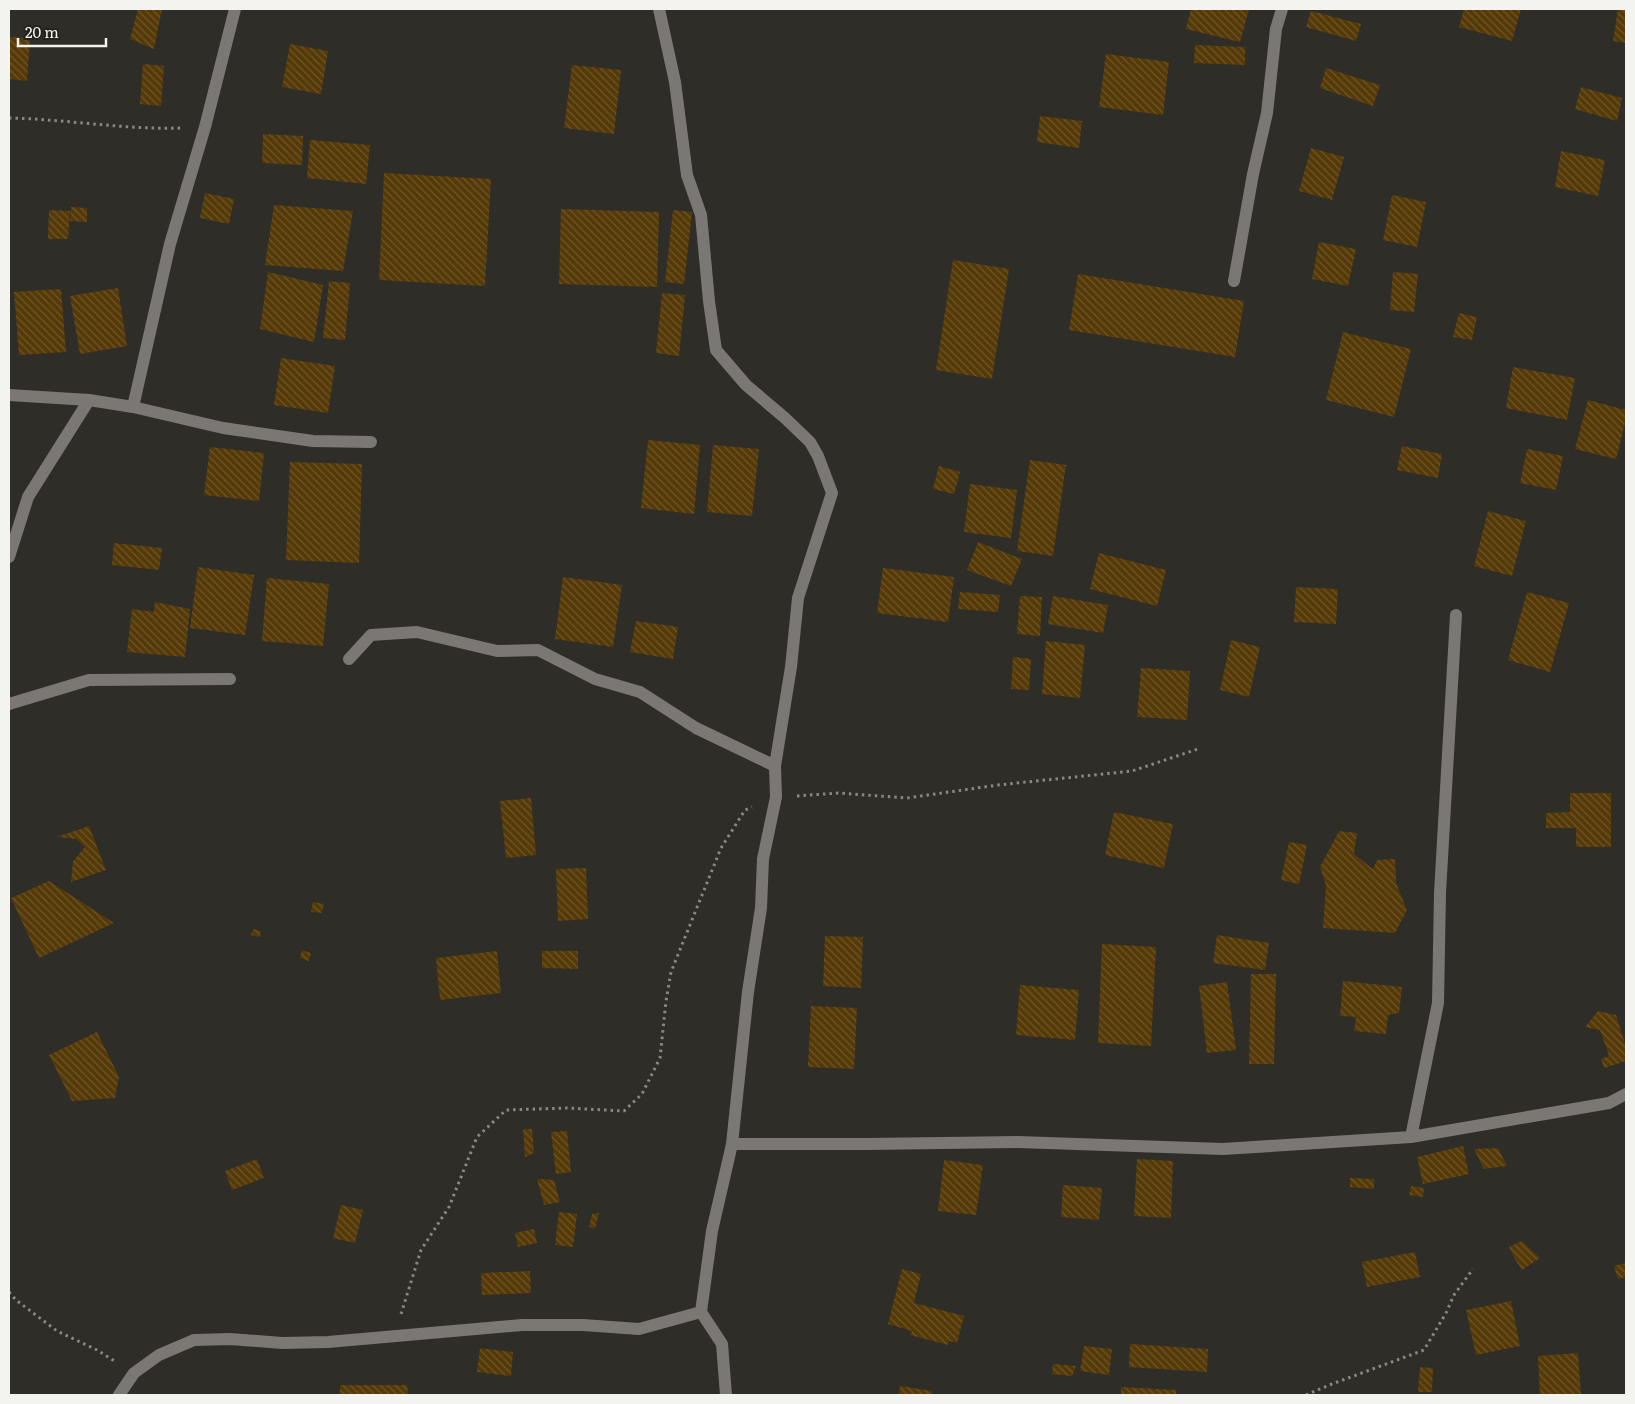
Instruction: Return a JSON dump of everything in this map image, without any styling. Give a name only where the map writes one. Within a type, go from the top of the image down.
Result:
[{"type":"street","points":[[133,407],[170,244],[205,127],[235,9]]},
{"type":"street","points":[[659,9],[674,82],[687,175],[701,215],[709,301],[716,350],[746,385],[810,442],[818,456],[832,493],[798,598],[791,667],[775,766],[776,797],[763,860],[761,908],[748,992],[732,1144],[712,1231],[701,1312],[722,1344],[726,1395]]},
{"type":"street","points":[[1234,281],[1253,174],[1267,113],[1276,28],[1282,9]]},
{"type":"street","points":[[9,395],[89,400],[133,407],[232,430],[312,441],[371,442]]},
{"type":"street","points":[[9,557],[28,497],[89,400]]},
{"type":"street","points":[[1411,1137],[1438,1004],[1440,892],[1456,615]]},
{"type":"street","points":[[349,659],[371,635],[417,632],[497,651],[538,650],[596,679],[640,692],[696,728],[775,766]]},
{"type":"street","points":[[9,704],[89,680],[230,679]]},
{"type":"street","points":[[732,1144],[1018,1142],[1223,1150],[1411,1137],[1609,1103],[1626,1094]]},
{"type":"street","points":[[119,1395],[134,1373],[159,1355],[194,1340],[230,1339],[282,1343],[319,1342],[522,1325],[582,1325],[639,1329],[701,1312]]},
{"type":"path","points":[[9,118],[161,128],[205,127]]},
{"type":"path","points":[[394,1336],[421,1250],[449,1207],[477,1136],[506,1110],[567,1108],[624,1111],[642,1094],[660,1058],[666,1001],[672,972],[721,848],[745,810],[776,797],[838,793],[907,798],[998,785],[1132,771],[1198,749]]},
{"type":"path","points":[[1306,1395],[1424,1350],[1446,1313],[1454,1294],[1473,1269]]},
{"type":"path","points":[[9,1292],[16,1300],[57,1331],[97,1350],[134,1373]]},
{"type":"building","points":[[138,9],[162,9],[154,49],[130,39]]},
{"type":"building","points":[[1191,9],[1249,9],[1240,42],[1186,29]]},
{"type":"building","points":[[1464,9],[1521,9],[1512,41],[1459,27]]},
{"type":"building","points":[[1618,9],[1626,9],[1626,43],[1613,41]]},
{"type":"building","points":[[1311,11],[1361,24],[1356,41],[1306,27]]},
{"type":"building","points":[[9,37],[30,38],[27,81],[9,79]]},
{"type":"building","points":[[290,44],[328,51],[321,94],[282,87]]},
{"type":"building","points":[[1195,45],[1245,47],[1245,65],[1194,63]]},
{"type":"building","points":[[1106,54],[1169,62],[1163,115],[1099,107]]},
{"type":"building","points":[[143,64],[164,66],[161,106],[140,104]]},
{"type":"building","points":[[572,65],[621,70],[614,134],[564,128]]},
{"type":"building","points":[[1326,68],[1380,85],[1373,106],[1320,88]]},
{"type":"building","points":[[1581,87],[1622,98],[1617,121],[1575,109]]},
{"type":"building","points":[[1040,116],[1082,121],[1079,148],[1037,142]]},
{"type":"building","points":[[263,134],[303,136],[302,165],[262,163]]},
{"type":"building","points":[[310,140],[370,145],[366,184],[307,178]]},
{"type":"building","points":[[1311,148],[1344,157],[1332,200],[1299,191]]},
{"type":"building","points":[[1561,151],[1605,160],[1598,196],[1555,187]]},
{"type":"building","points":[[384,173],[491,179],[485,286],[379,280]]},
{"type":"building","points":[[205,193],[234,199],[229,224],[200,218]]},
{"type":"building","points":[[1392,195],[1426,202],[1417,247],[1383,240]]},
{"type":"building","points":[[274,205],[353,211],[343,271],[265,265]]},
{"type":"building","points":[[71,207],[87,208],[87,222],[70,221]]},
{"type":"building","points":[[561,209],[659,212],[657,287],[559,284]]},
{"type":"building","points":[[49,210],[70,211],[68,239],[48,239]]},
{"type":"building","points":[[673,210],[692,212],[684,284],[665,282]]},
{"type":"building","points":[[1319,242],[1356,249],[1348,286],[1312,279]]},
{"type":"building","points":[[953,260],[1009,269],[992,379],[936,370]]},
{"type":"building","points":[[268,272],[323,285],[314,342],[260,329]]},
{"type":"building","points":[[1393,272],[1418,274],[1414,312],[1390,310]]},
{"type":"building","points":[[1078,274],[1244,301],[1235,357],[1069,330]]},
{"type":"building","points":[[329,281],[350,283],[345,340],[323,338]]},
{"type":"building","points":[[118,288],[127,346],[80,354],[70,296]]},
{"type":"building","points":[[61,289],[66,352],[19,355],[14,292]]},
{"type":"building","points":[[662,293],[685,295],[679,356],[656,353]]},
{"type":"building","points":[[1459,313],[1477,317],[1472,340],[1453,337]]},
{"type":"building","points":[[1343,332],[1411,349],[1394,417],[1326,400]]},
{"type":"building","points":[[281,358],[335,366],[328,413],[274,405]]},
{"type":"building","points":[[1513,367],[1575,378],[1567,420],[1506,408]]},
{"type":"building","points":[[1588,400],[1626,410],[1626,419],[1616,459],[1575,449]]},
{"type":"building","points":[[648,440],[700,445],[694,514],[641,508]]},
{"type":"building","points":[[713,445],[759,449],[752,516],[707,512]]},
{"type":"building","points":[[1402,446],[1442,454],[1438,478],[1397,470]]},
{"type":"building","points":[[210,447],[264,453],[259,501],[204,495]]},
{"type":"building","points":[[1527,449],[1563,456],[1556,490],[1520,483]]},
{"type":"building","points":[[1030,460],[1066,465],[1053,556],[1017,551]]},
{"type":"building","points":[[290,462],[362,464],[359,563],[286,560]]},
{"type":"building","points":[[939,466],[960,472],[954,494],[933,489]]},
{"type":"building","points":[[970,484],[1017,490],[1011,538],[964,532]]},
{"type":"building","points":[[1488,511],[1526,521],[1512,576],[1474,566]]},
{"type":"building","points":[[978,542],[1022,559],[1011,586],[967,570]]},
{"type":"building","points":[[114,543],[162,548],[159,570],[112,565]]},
{"type":"building","points":[[1099,553],[1166,570],[1157,606],[1090,589]]},
{"type":"building","points":[[198,567],[254,575],[245,635],[190,628]]},
{"type":"building","points":[[883,568],[954,577],[948,622],[877,613]]},
{"type":"building","points":[[563,577],[622,585],[613,647],[555,639]]},
{"type":"building","points":[[267,578],[329,584],[323,646],[262,641]]},
{"type":"building","points":[[1296,587],[1338,589],[1336,624],[1294,622]]},
{"type":"building","points":[[960,592],[1000,595],[998,612],[958,609]]},
{"type":"building","points":[[1527,592],[1569,603],[1550,672],[1508,660]]},
{"type":"building","points":[[1020,596],[1042,597],[1040,636],[1017,634]]},
{"type":"building","points":[[1053,596],[1108,605],[1103,633],[1048,624]]},
{"type":"building","points":[[155,602],[190,609],[185,657],[127,652],[132,609],[154,612]]},
{"type":"building","points":[[636,621],[678,627],[673,659],[630,652]]},
{"type":"building","points":[[1231,640],[1260,647],[1249,697],[1220,690]]},
{"type":"building","points":[[1046,641],[1085,645],[1080,698],[1042,694]]},
{"type":"building","points":[[1013,657],[1031,659],[1029,690],[1011,689]]},
{"type":"building","points":[[1141,668],[1190,671],[1187,720],[1137,717]]},
{"type":"building","points":[[1570,793],[1611,793],[1611,847],[1576,847],[1576,828],[1546,828],[1546,813],[1570,812]]},
{"type":"building","points":[[531,798],[536,855],[506,858],[500,801]]},
{"type":"building","points":[[1114,812],[1173,824],[1164,868],[1105,855]]},
{"type":"building","points":[[89,826],[106,870],[71,882],[73,861],[85,847],[76,839],[57,837]]},
{"type":"building","points":[[1339,831],[1357,833],[1354,854],[1373,869],[1377,860],[1395,859],[1396,883],[1407,910],[1395,933],[1323,928],[1326,885],[1320,867]]},
{"type":"building","points":[[1289,842],[1307,845],[1299,884],[1281,880]]},
{"type":"building","points":[[586,868],[588,919],[558,921],[556,869]]},
{"type":"building","points":[[49,881],[114,923],[39,958],[11,898]]},
{"type":"building","points":[[313,902],[324,904],[322,913],[311,912]]},
{"type":"building","points":[[253,929],[261,931],[260,937],[251,935]]},
{"type":"building","points":[[1217,935],[1269,943],[1265,970],[1213,963]]},
{"type":"building","points":[[825,936],[863,937],[861,988],[823,986]]},
{"type":"building","points":[[1102,944],[1156,947],[1151,1046],[1098,1043]]},
{"type":"building","points":[[302,950],[311,953],[309,961],[300,958]]},
{"type":"building","points":[[497,951],[501,993],[440,1000],[436,958]]},
{"type":"building","points":[[542,951],[578,951],[578,969],[542,968]]},
{"type":"building","points":[[1251,974],[1276,974],[1274,1064],[1249,1064]]},
{"type":"building","points":[[1343,981],[1402,987],[1399,1013],[1388,1015],[1386,1034],[1354,1031],[1356,1017],[1340,1016]]},
{"type":"building","points":[[1227,982],[1236,1050],[1207,1053],[1199,986]]},
{"type":"building","points":[[1020,985],[1079,990],[1075,1040],[1016,1035]]},
{"type":"building","points":[[811,1006],[857,1008],[854,1069],[808,1067]]},
{"type":"building","points":[[1598,1011],[1616,1015],[1626,1047],[1626,1061],[1604,1068],[1601,1059],[1609,1056],[1600,1030],[1585,1027]]},
{"type":"building","points":[[97,1032],[119,1077],[115,1098],[72,1101],[49,1055]]},
{"type":"building","points":[[523,1129],[532,1129],[534,1153],[525,1157]]},
{"type":"building","points":[[567,1131],[571,1172],[556,1174],[551,1132]]},
{"type":"building","points":[[1463,1146],[1469,1174],[1423,1184],[1417,1157]]},
{"type":"building","points":[[1498,1148],[1507,1166],[1484,1169],[1474,1149]]},
{"type":"building","points":[[257,1159],[264,1178],[232,1190],[225,1171]]},
{"type":"building","points":[[1137,1159],[1173,1161],[1171,1218],[1134,1216]]},
{"type":"building","points":[[944,1160],[983,1165],[976,1215],[938,1211]]},
{"type":"building","points":[[1350,1178],[1374,1179],[1374,1189],[1350,1187]]},
{"type":"building","points":[[537,1179],[554,1180],[560,1202],[544,1205]]},
{"type":"building","points":[[1063,1185],[1102,1188],[1099,1220],[1061,1217]]},
{"type":"building","points":[[1411,1186],[1424,1188],[1423,1197],[1409,1195]]},
{"type":"building","points":[[341,1205],[363,1210],[355,1243],[333,1238]]},
{"type":"building","points":[[559,1212],[577,1214],[573,1247],[555,1245]]},
{"type":"building","points":[[599,1213],[595,1229],[589,1227],[592,1214]]},
{"type":"building","points":[[534,1229],[537,1243],[518,1247],[515,1233]]},
{"type":"building","points":[[1522,1241],[1540,1258],[1522,1270],[1509,1247]]},
{"type":"building","points":[[1415,1252],[1420,1277],[1367,1287],[1362,1262]]},
{"type":"building","points":[[1626,1263],[1626,1277],[1618,1279],[1614,1266]]},
{"type":"building","points":[[902,1269],[921,1274],[914,1303],[964,1316],[957,1343],[949,1341],[948,1345],[910,1335],[912,1331],[888,1324]]},
{"type":"building","points":[[530,1271],[531,1293],[482,1295],[481,1273]]},
{"type":"building","points":[[1511,1301],[1520,1346],[1476,1355],[1466,1310]]},
{"type":"building","points":[[1130,1344],[1208,1349],[1207,1372],[1129,1367]]},
{"type":"building","points":[[1084,1346],[1112,1349],[1109,1375],[1080,1371]]},
{"type":"building","points":[[480,1348],[513,1352],[511,1376],[477,1372]]},
{"type":"building","points":[[1578,1353],[1581,1395],[1540,1395],[1538,1356]]},
{"type":"building","points":[[1053,1364],[1076,1366],[1072,1376],[1052,1374]]},
{"type":"building","points":[[1420,1367],[1433,1368],[1432,1392],[1418,1392]]},
{"type":"building","points":[[340,1385],[407,1385],[408,1395],[340,1395]]},
{"type":"building","points":[[900,1386],[932,1391],[932,1395],[899,1395]]},
{"type":"building","points":[[1121,1387],[1176,1390],[1176,1395],[1121,1395]]}]
